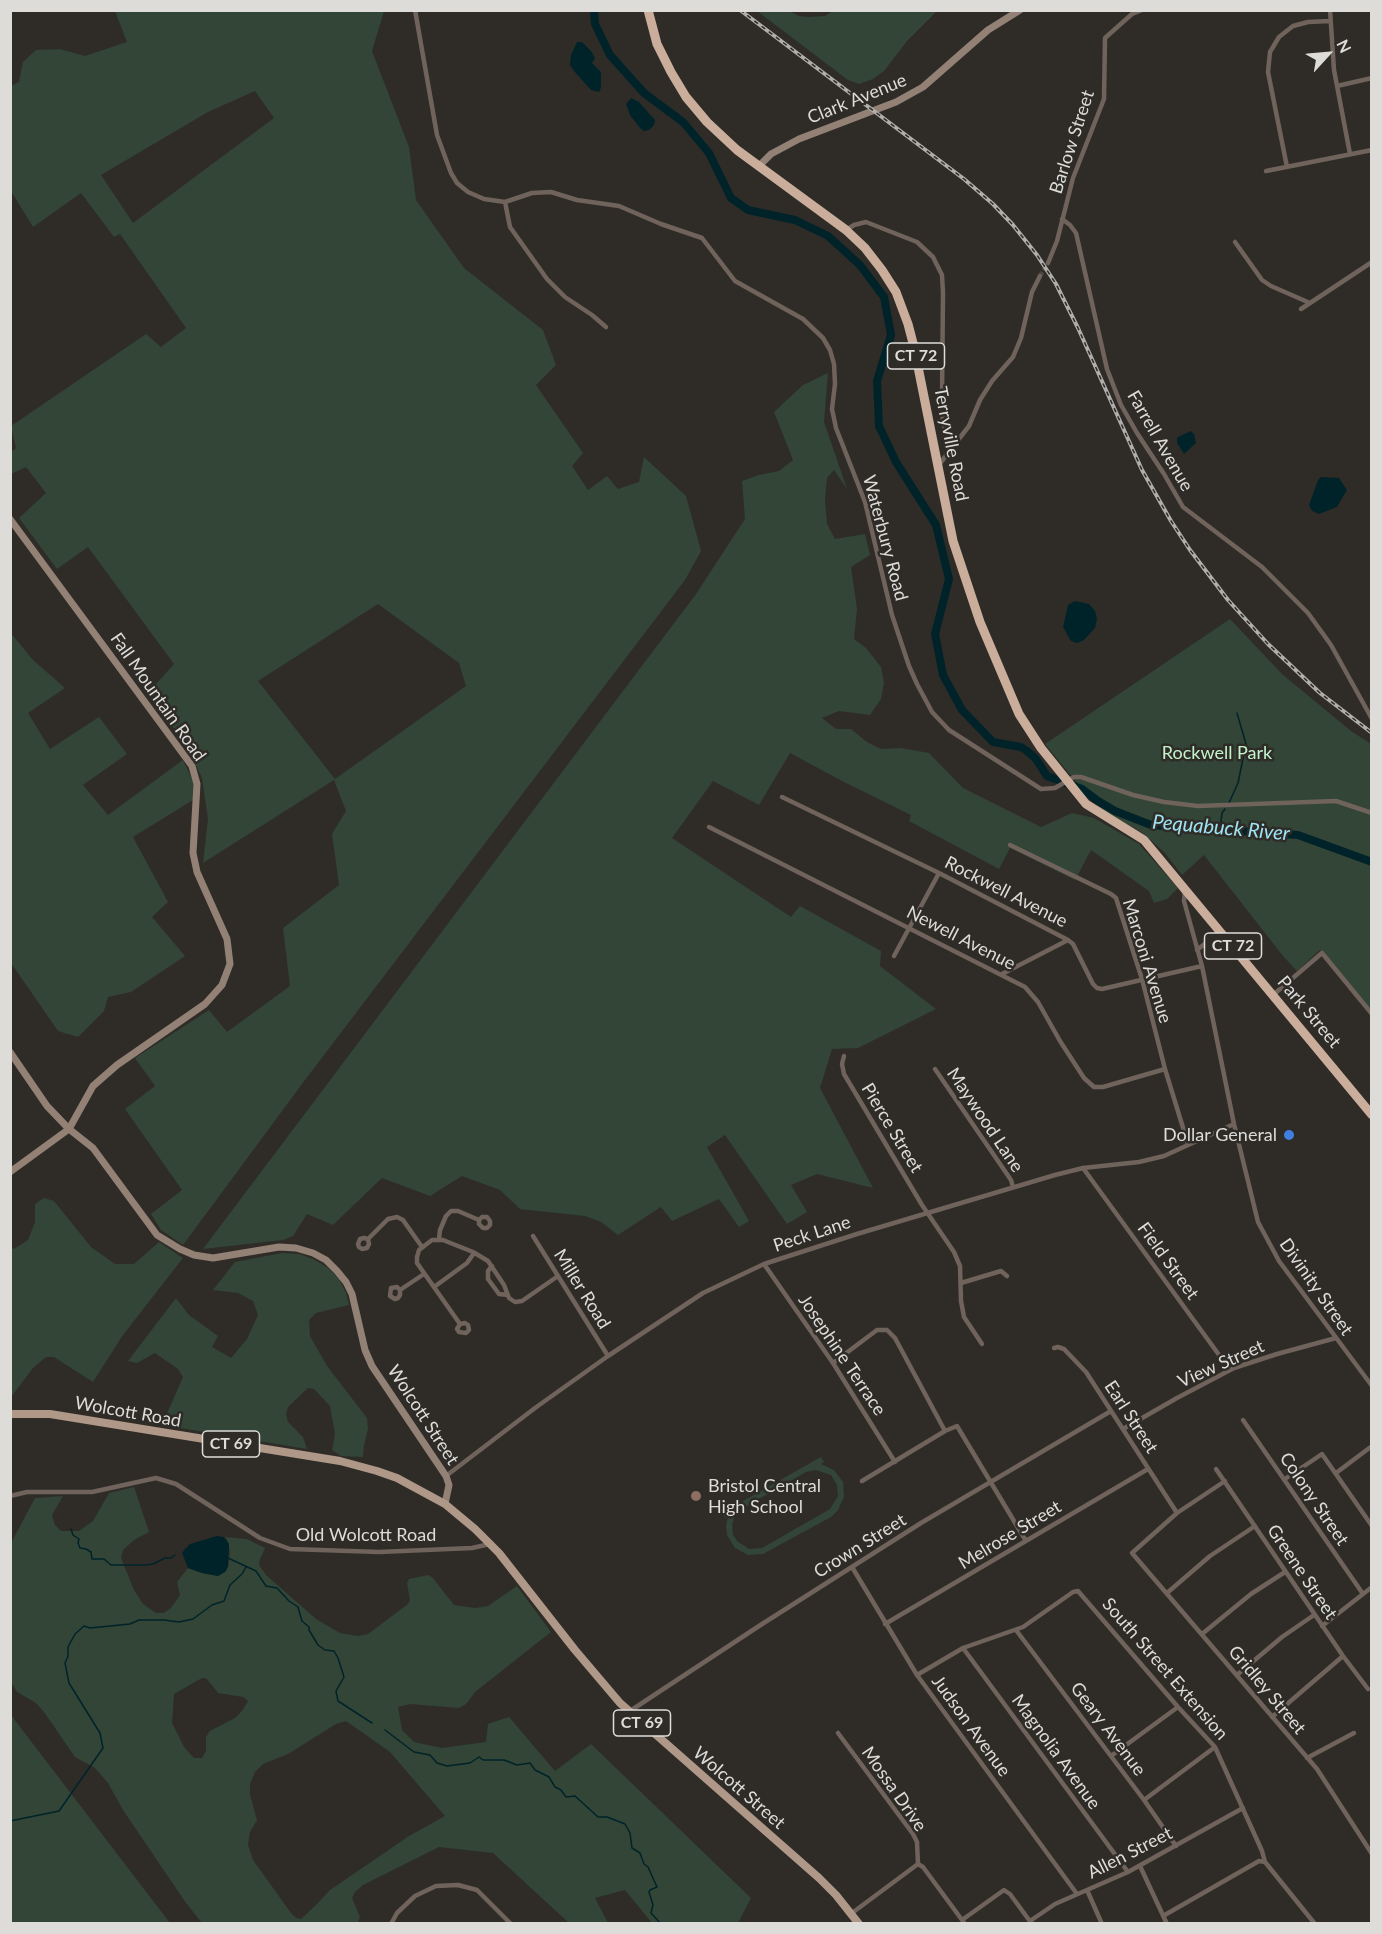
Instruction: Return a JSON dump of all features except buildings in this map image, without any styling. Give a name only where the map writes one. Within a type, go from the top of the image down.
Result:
[{"type":"highway","name":"Terryville Road","points":[[648,10],[657,44],[686,97],[718,134],[846,230],[865,248],[896,292],[914,348],[953,541],[980,622],[1019,714],[1041,748],[1067,780]]},
{"type":"highway","name":"Park Street","points":[[1067,780],[1086,804],[1144,840],[1371,1115]]},
{"type":"main road","name":"Clark Avenue","points":[[759,165],[771,154],[799,139],[896,102],[923,87],[988,30],[1020,10]]},
{"type":"main road","name":"Fall Mountain Road","points":[[10,519],[192,766],[198,784],[193,853],[197,872],[227,939],[230,964],[222,985],[205,1004],[117,1065],[93,1086],[69,1129]]},
{"type":"main road","name":"Wolcott Street","points":[[10,1052],[47,1107],[93,1148],[157,1235],[180,1249],[213,1258],[279,1247],[296,1248],[326,1260],[337,1271],[352,1294],[365,1350],[372,1366],[446,1476],[449,1485],[445,1504],[508,1563],[592,1672],[629,1712],[819,1878],[852,1913],[857,1923]]},
{"type":"main road","points":[[10,1172],[69,1129]]},
{"type":"main road","name":"Wolcott Road","points":[[10,1414],[38,1413],[71,1417],[340,1461],[397,1478],[445,1504]]},
{"type":"street","points":[[415,10],[437,135],[457,183],[468,192],[484,199],[505,202],[510,227],[548,279],[565,297],[606,327]]},
{"type":"street","name":"Barlow Street","points":[[1047,263],[1057,241],[1071,183],[1104,99],[1105,38],[1132,14],[1142,10]]},
{"type":"street","points":[[1330,10],[1333,63],[1350,154]]},
{"type":"street","points":[[1287,167],[1268,72],[1270,52],[1279,37],[1293,26],[1308,22],[1330,21]]},
{"type":"street","points":[[1337,86],[1371,78]]},
{"type":"street","points":[[1266,171],[1371,150]]},
{"type":"street","name":"Waterbury Road","points":[[505,202],[532,193],[551,192],[577,200],[619,206],[702,238],[735,281],[803,319],[823,338],[834,364],[835,384],[832,409],[836,428],[865,501],[892,615],[909,666],[932,712],[949,730],[1041,789],[1057,787],[1067,780]]},
{"type":"street","name":"Farrell Avenue","points":[[1062,219],[1076,233],[1107,369],[1121,405],[1137,433],[1183,507],[1262,567],[1308,613],[1331,645],[1371,719]]},
{"type":"street","points":[[846,230],[866,222],[917,242],[933,257],[942,275],[943,424],[954,447]]},
{"type":"street","points":[[1235,242],[1262,280],[1310,303]]},
{"type":"street","points":[[1301,309],[1371,262]]},
{"type":"street","points":[[938,466],[969,426],[980,400],[992,381],[1016,353],[1032,292],[1041,276]]},
{"type":"street","points":[[1067,780],[1081,777],[1133,795],[1198,806],[1336,801],[1371,813]]},
{"type":"street","name":"Rockwell Avenue","points":[[782,797],[939,873],[1068,940],[1073,944],[1097,988],[1102,989],[1202,966]]},
{"type":"street","name":"Newell Avenue","points":[[709,827],[1025,987],[1038,1002],[1084,1078],[1094,1087],[1103,1087],[1165,1069]]},
{"type":"street","name":"Marconi Avenue","points":[[1010,845],[1111,894],[1119,904],[1188,1144]]},
{"type":"street","points":[[894,956],[939,873]]},
{"type":"street","name":"Divinity Street","points":[[1185,889],[1185,901],[1202,966],[1234,1124],[1258,1222],[1279,1261],[1371,1386]]},
{"type":"street","points":[[1197,950],[1221,931]]},
{"type":"street","points":[[1002,974],[1068,940]]},
{"type":"street","points":[[1273,994],[1322,953],[1371,1014]]},
{"type":"street","name":"Pierce Street","points":[[844,1056],[842,1065],[844,1074],[927,1213],[954,1252],[960,1266],[964,1317],[981,1344]]},
{"type":"street","name":"Maywood Lane","points":[[934,1069],[1011,1180],[1013,1187]]},
{"type":"street","name":"Peck Lane","points":[[446,1476],[532,1410],[608,1356],[703,1293],[764,1264],[793,1253],[1083,1168],[1139,1162],[1164,1156],[1234,1124]]},
{"type":"street","name":"Field Street","points":[[1083,1168],[1230,1370]]},
{"type":"street","points":[[438,1239],[446,1216],[451,1211],[458,1211],[479,1220]]},
{"type":"street","points":[[368,1239],[388,1219],[397,1216],[403,1220],[422,1247]]},
{"type":"street","name":"Miller Road","points":[[532,1236],[608,1356]]},
{"type":"street","points":[[460,1324],[416,1261],[418,1252],[432,1240],[438,1239],[488,1261],[512,1301],[520,1302],[558,1276]]},
{"type":"street","points":[[434,1287],[466,1264],[474,1253]]},
{"type":"street","name":"Josephine Terrace","points":[[764,1264],[833,1363],[895,1462]]},
{"type":"street","points":[[492,1266],[488,1271],[488,1279],[497,1293],[503,1296],[508,1295]]},
{"type":"street","points":[[961,1283],[1001,1271],[1008,1276]]},
{"type":"street","points":[[400,1290],[424,1274]]},
{"type":"street","points":[[833,1363],[877,1330],[887,1330],[895,1338],[945,1431]]},
{"type":"street","name":"View Street","points":[[1123,1430],[1230,1370],[1269,1356],[1336,1338]]},
{"type":"street","name":"Earl Street","points":[[1054,1348],[1061,1347],[1086,1372],[1177,1514]]},
{"type":"street","name":"Crown Street","points":[[629,1712],[852,1567],[990,1481],[1111,1411]]},
{"type":"street","name":"Colony Street","points":[[1243,1420],[1363,1594]]},
{"type":"street","points":[[862,1481],[957,1426],[1026,1541]]},
{"type":"street","points":[[1336,1473],[1371,1446]]},
{"type":"street","points":[[1285,1479],[1322,1454],[1371,1526]]},
{"type":"street","name":"Melrose Street","points":[[885,1624],[1148,1469]]},
{"type":"street","name":"Greene Street","points":[[1216,1469],[1314,1615],[1368,1689]]},
{"type":"street","name":"Old Wolcott Road","points":[[10,1496],[27,1492],[92,1492],[156,1478],[176,1484],[260,1538],[290,1549],[379,1552],[472,1548],[490,1544]]},
{"type":"street","points":[[1177,1514],[1224,1481]]},
{"type":"street","name":"Gridley Street","points":[[1177,1514],[1132,1553],[1307,1758],[1334,1794],[1371,1854]]},
{"type":"street","points":[[1167,1593],[1210,1556],[1256,1526]]},
{"type":"street","name":"Judson Avenue","points":[[852,1567],[917,1675],[1077,1894]]},
{"type":"street","points":[[1202,1634],[1251,1594],[1285,1572]]},
{"type":"street","points":[[1322,1626],[1371,1587]]},
{"type":"street","name":"South Street Extension","points":[[1016,1630],[1030,1623],[1073,1592],[1078,1591],[1215,1747],[1265,1862],[1315,1923]]},
{"type":"street","points":[[1237,1675],[1282,1637],[1314,1615]]},
{"type":"street","points":[[917,1675],[963,1648],[1016,1630]]},
{"type":"street","name":"Geary Avenue","points":[[1016,1630],[1176,1846]]},
{"type":"street","name":"Magnolia Avenue","points":[[963,1648],[1128,1872]]},
{"type":"street","points":[[1272,1717],[1343,1656]]},
{"type":"street","points":[[1111,1756],[1178,1707]]},
{"type":"street","name":"Mossa Drive","points":[[838,1733],[913,1834],[917,1842],[918,1864]]},
{"type":"street","points":[[1307,1758],[1354,1733]]},
{"type":"street","points":[[1144,1800],[1215,1747]]},
{"type":"street","name":"Allen Street","points":[[1031,1922],[1048,1907],[1140,1866],[1243,1808]]},
{"type":"street","points":[[1163,1916],[1259,1861],[1265,1862]]},
{"type":"street","points":[[852,1913],[918,1864],[923,1867],[963,1922],[1004,1890],[1010,1894],[1031,1922]]},
{"type":"street","points":[[1140,1866],[1167,1923]]},
{"type":"street","points":[[392,1923],[397,1913],[415,1896],[436,1886],[458,1885],[477,1890],[511,1923]]},
{"type":"street","points":[[1087,1890],[1102,1923]]},
{"type":"green space","points":[[115,11],[384,11],[372,51],[409,147],[416,200],[464,268],[543,330],[556,365],[536,385],[583,453],[572,466],[588,490],[607,476],[618,489],[639,482],[644,457],[686,496],[701,551],[685,580],[305,1080],[183,1245],[161,1230],[151,1214],[182,1190],[125,1109],[155,1086],[135,1058],[209,1010],[227,1032],[290,986],[283,928],[339,885],[332,834],[346,811],[334,780],[203,863],[208,819],[202,778],[188,748],[148,693],[174,664],[88,547],[57,569],[19,518],[46,493],[26,467],[11,474],[11,452],[16,448],[11,426],[146,334],[161,347],[186,328],[120,234],[114,237],[81,193],[33,227],[11,191],[11,86],[19,82],[23,62],[36,50],[60,49],[85,56],[127,42]],"holes":[[[255,91],[274,118],[133,223],[101,175],[208,112]],[[378,604],[459,663],[466,686],[335,779],[258,681]]]},
{"type":"green space","points":[[757,11],[789,11],[799,16],[809,17],[825,16],[833,11],[937,11],[907,41],[884,71],[873,79],[859,84],[848,80]]},
{"type":"green space","points":[[828,373],[824,422],[847,489],[834,470],[827,478],[825,500],[827,524],[835,539],[865,534],[870,555],[851,567],[857,609],[854,639],[866,648],[881,667],[884,683],[881,699],[870,715],[839,711],[822,718],[836,729],[851,729],[867,742],[881,749],[901,748],[929,753],[963,788],[1041,827],[1072,813],[1094,818],[1139,844],[1178,888],[1167,899],[1154,903],[1149,891],[1091,850],[1075,880],[1010,848],[999,869],[909,821],[911,815],[790,753],[759,805],[713,781],[672,838],[791,917],[800,906],[881,951],[880,966],[936,1009],[858,1048],[832,1049],[820,1088],[873,1188],[817,1174],[791,1185],[807,1212],[787,1224],[725,1135],[707,1147],[749,1221],[739,1227],[719,1199],[672,1221],[661,1207],[618,1235],[601,1222],[585,1216],[520,1209],[500,1190],[462,1176],[430,1196],[382,1178],[333,1225],[307,1214],[293,1236],[283,1240],[203,1249],[696,594],[745,519],[742,481],[779,471],[793,460],[774,412],[803,385]]},
{"type":"green space","name":"Rockwell Park","points":[[1230,619],[1282,674],[1351,731],[1371,744],[1371,1011],[1320,950],[1297,971],[1204,855],[1182,875],[1165,853],[1144,834],[1100,808],[1045,744]]},
{"type":"green space","points":[[10,632],[33,660],[65,688],[28,713],[50,749],[99,717],[127,754],[83,785],[108,815],[183,760],[194,783],[193,800],[133,837],[168,902],[152,917],[185,956],[131,992],[108,997],[104,1011],[78,1037],[58,1031],[11,963]]},
{"type":"green space","points":[[44,1198],[54,1201],[91,1247],[115,1264],[134,1264],[159,1242],[183,1258],[123,1335],[93,1382],[54,1357],[46,1357],[33,1368],[11,1397],[11,1248],[14,1249],[28,1240],[35,1222],[35,1204]]},
{"type":"green space","points":[[282,1253],[299,1254],[328,1268],[339,1279],[346,1293],[349,1305],[316,1313],[309,1320],[310,1336],[327,1366],[367,1418],[368,1429],[363,1457],[341,1456],[332,1450],[335,1434],[330,1406],[314,1389],[308,1388],[288,1407],[286,1414],[288,1422],[303,1437],[307,1449],[162,1425],[183,1377],[178,1369],[155,1353],[137,1363],[128,1361],[176,1298],[189,1315],[218,1336],[212,1347],[231,1358],[247,1339],[258,1315],[253,1301],[238,1293],[213,1290],[235,1262]]},
{"type":"green space","points":[[821,1457],[824,1462],[821,1464],[834,1470],[843,1482],[844,1497],[838,1510],[831,1517],[763,1554],[748,1555],[735,1548],[727,1535],[728,1517],[725,1518],[722,1513]],"holes":[[[816,1470],[831,1475],[837,1485],[838,1496],[830,1509],[762,1548],[749,1549],[737,1541],[733,1535],[732,1525],[735,1515],[740,1510],[806,1472]]]},
{"type":"green space","points":[[134,1487],[149,1532],[134,1540],[123,1550],[121,1558],[134,1590],[143,1604],[156,1613],[164,1613],[171,1608],[180,1595],[177,1582],[188,1568],[218,1576],[225,1572],[230,1552],[227,1539],[224,1537],[247,1539],[265,1548],[259,1565],[266,1575],[316,1619],[340,1633],[358,1636],[368,1634],[408,1604],[410,1600],[407,1583],[409,1579],[428,1575],[454,1605],[475,1608],[488,1606],[517,1586],[551,1632],[475,1692],[466,1704],[459,1708],[410,1704],[398,1707],[402,1730],[414,1742],[442,1748],[486,1742],[488,1724],[509,1717],[555,1771],[591,1744],[751,1898],[738,1923],[652,1923],[625,1890],[595,1898],[608,1923],[569,1923],[493,1853],[439,1847],[363,1885],[355,1892],[352,1898],[360,1917],[358,1922],[349,1924],[202,1923],[123,1810],[108,1783],[95,1768],[75,1757],[44,1712],[36,1703],[17,1692],[11,1682],[11,1543],[35,1498],[63,1496],[52,1515],[55,1525],[61,1531],[79,1531],[93,1521],[109,1493]],"holes":[[[206,1678],[218,1693],[243,1697],[248,1701],[235,1718],[210,1731],[206,1737],[206,1751],[202,1758],[194,1758],[184,1747],[172,1723],[174,1694]],[[346,1721],[390,1752],[445,1816],[409,1836],[330,1890],[301,1919],[296,1918],[253,1860],[248,1845],[250,1832],[257,1820],[250,1795],[250,1784],[255,1772],[263,1764],[288,1754],[336,1724]]]},
{"type":"green space","points":[[11,1715],[40,1753],[170,1923],[11,1923]]},
{"type":"water","points":[[577,42],[582,42],[595,58],[592,63],[601,72],[599,92],[591,90],[570,65],[571,55]]},
{"type":"water","points":[[631,98],[639,102],[655,120],[649,130],[644,131],[640,128],[630,115],[626,104]]},
{"type":"water","points":[[1191,431],[1196,443],[1184,454],[1177,439]]},
{"type":"water","points":[[1321,477],[1339,478],[1347,490],[1337,507],[1319,514],[1312,511],[1309,505]]},
{"type":"water","points":[[1075,601],[1089,604],[1095,611],[1097,619],[1095,628],[1084,640],[1077,643],[1071,641],[1063,627],[1068,605]]},
{"type":"water","points":[[217,1536],[224,1537],[229,1544],[228,1567],[225,1572],[218,1576],[188,1568],[182,1553],[185,1549],[190,1544]]},
{"type":"waterway","name":"Pequabuck River","points":[[594,10],[595,24],[610,55],[644,93],[683,122],[709,153],[731,198],[748,210],[795,220],[828,236],[860,265],[884,297],[891,335],[877,381],[879,426],[896,462],[936,525],[949,579],[935,634],[943,675],[962,710],[993,742],[1021,747],[1027,751],[1036,759],[1047,776],[1082,789],[1115,811],[1151,825],[1298,835],[1372,862]]},
{"type":"waterway","points":[[1229,803],[1238,783],[1246,744],[1237,713]]},
{"type":"waterway","points":[[1223,829],[1221,821],[1225,809]]},
{"type":"waterway","points":[[71,1529],[73,1535],[79,1539],[80,1548],[91,1552],[92,1559],[104,1559],[111,1565],[153,1564],[175,1555]]},
{"type":"waterway","points":[[228,1558],[256,1571],[266,1586],[277,1588],[298,1607],[302,1621],[309,1627],[318,1645],[325,1650],[334,1651],[338,1658],[344,1677],[336,1691],[338,1701],[372,1723]]},
{"type":"waterway","points":[[10,1821],[59,1811],[103,1748],[100,1733],[69,1683],[65,1663],[68,1647],[75,1634],[84,1626],[90,1628],[130,1624],[139,1620],[179,1622],[193,1619],[212,1605],[224,1601],[230,1585],[246,1567]]},
{"type":"waterway","points":[[385,1730],[414,1752],[430,1755],[437,1763],[447,1766],[470,1763],[479,1757],[483,1760],[504,1760],[517,1765],[530,1763],[535,1770],[549,1777],[555,1787],[561,1790],[566,1797],[575,1796],[598,1817],[607,1817],[625,1824],[630,1833],[632,1848],[640,1853],[657,1887],[649,1892],[653,1905],[651,1913],[661,1924]]},
{"type":"tunnel","points":[[1040,276],[1048,263]]},
{"type":"railway","points":[[740,10],[964,179],[1013,225],[1056,284],[1142,470],[1190,550],[1228,600],[1268,644],[1320,693],[1372,733]]},
{"type":"place","name":"Dollar General","points":[[1289,1135]]},
{"type":"place","name":"Bristol Central High School","points":[[696,1496]]}]
